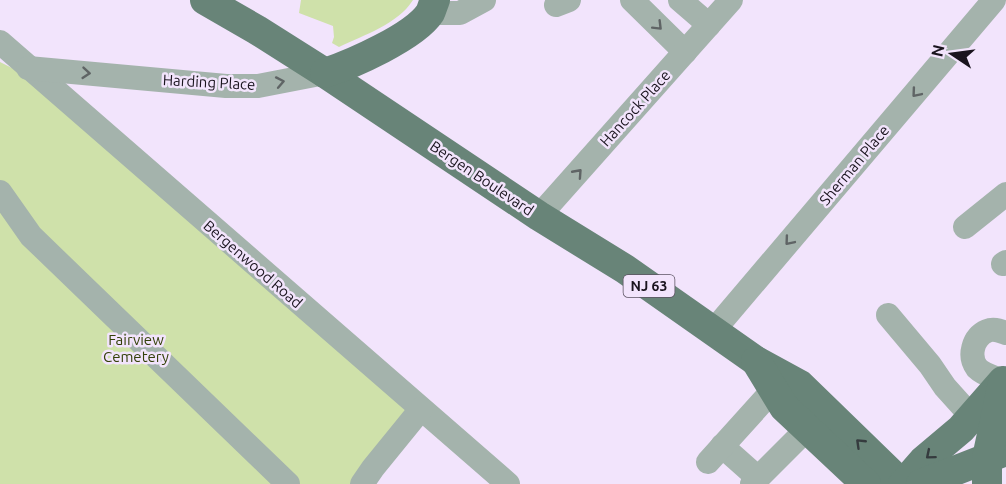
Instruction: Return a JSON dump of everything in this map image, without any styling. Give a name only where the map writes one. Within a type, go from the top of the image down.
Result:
[{"type":"main road","name":"Bergen Boulevard","points":[[205,0],[325,73],[539,216],[625,269],[756,362],[800,385],[903,484]]},
{"type":"main road","name":"Harding Place","points":[[325,73],[359,61],[418,26],[432,7]]},
{"type":"main road","name":"Bergen Boulevard","points":[[756,362],[784,407],[866,484]]},
{"type":"main road","points":[[903,484],[923,461],[961,429],[1005,378]]},
{"type":"main road","points":[[921,484],[993,464],[1005,378]]},
{"type":"street","points":[[432,7],[460,13],[484,0]]},
{"type":"street","points":[[632,0],[685,52]]},
{"type":"street","points":[[680,0],[709,25]]},
{"type":"street","name":"Hancock Place","points":[[539,216],[731,0]]},
{"type":"street","name":"Sherman Place","points":[[714,330],[994,0]]},
{"type":"street","name":"Bergenwood Road","points":[[0,42],[508,484]]},
{"type":"street","name":"Harding Place","points":[[28,68],[226,86],[258,86],[325,73]]},
{"type":"street","points":[[0,192],[31,236],[288,484]]},
{"type":"street","points":[[965,227],[1006,194]]},
{"type":"street","points":[[888,315],[972,417]]},
{"type":"street","points":[[1005,378],[984,373],[976,366],[972,357],[973,346],[988,330],[1006,333]]},
{"type":"street","points":[[773,390],[715,454],[755,481],[807,429]]},
{"type":"street","points":[[362,484],[422,409]]},
{"type":"green space","points":[[301,0],[413,0],[399,16],[390,22],[339,47],[332,43],[333,26],[299,13]]},
{"type":"green space","name":"Fairview Cemetery","points":[[0,62],[42,83],[415,413],[358,484],[0,484]]}]
